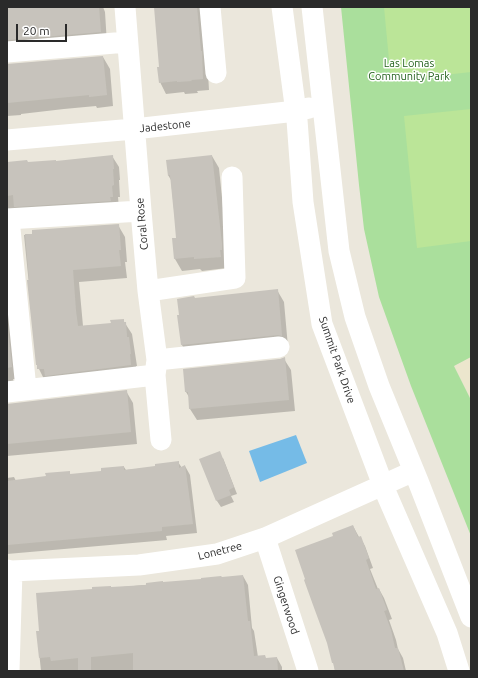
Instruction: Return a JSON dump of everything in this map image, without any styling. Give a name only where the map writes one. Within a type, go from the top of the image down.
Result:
[{"type":"street","name":"Coral Rose","points":[[125,7],[161,440]]},
{"type":"street","points":[[210,7],[216,73]]},
{"type":"street","name":"Summit Park Drive","points":[[282,7],[296,111],[303,202],[322,324],[383,485],[448,633],[459,671]]},
{"type":"street","points":[[312,7],[339,252],[358,324],[379,386],[471,617]]},
{"type":"street","points":[[7,52],[127,42]]},
{"type":"street","name":"Jadestone","points":[[7,140],[134,129],[296,111],[323,104]]},
{"type":"street","points":[[148,291],[235,278],[232,177]]},
{"type":"street","points":[[141,211],[8,219],[16,391],[279,347]]},
{"type":"street","name":"Lonetree","points":[[10,570],[139,566],[217,554],[265,538],[414,471]]},
{"type":"street","name":"Gingerwood","points":[[265,538],[308,671]]},
{"type":"street","points":[[9,671],[10,570]]},
{"type":"shaded area","points":[[471,357],[471,400],[454,366]]},
{"type":"green space","name":"Las Lomas Community Park","points":[[341,7],[471,7],[471,357],[454,366],[471,400],[471,536],[411,386],[379,297],[364,229]]},
{"type":"green space","points":[[384,7],[471,7],[471,72],[391,81]]},
{"type":"green space","points":[[471,109],[471,241],[417,248],[404,116]]},
{"type":"water","points":[[296,435],[307,463],[260,482],[249,451]]},
{"type":"building","points":[[7,7],[99,7],[101,32],[8,40]]},
{"type":"building","points":[[154,7],[197,7],[202,51],[203,79],[159,83]]},
{"type":"building","points":[[103,56],[107,95],[89,97],[89,95],[7,103],[7,64]]},
{"type":"building","points":[[113,155],[114,185],[112,186],[113,197],[110,197],[111,201],[14,207],[13,195],[7,196],[7,162],[27,160],[28,162],[56,161]]},
{"type":"building","points":[[212,155],[222,244],[222,250],[220,250],[221,257],[174,259],[172,238],[176,238],[170,175],[168,176],[166,160]]},
{"type":"building","points":[[119,224],[121,250],[119,250],[121,266],[73,270],[76,311],[78,326],[111,323],[110,320],[124,319],[124,322],[126,322],[127,337],[129,337],[131,365],[45,376],[44,369],[37,369],[36,365],[27,280],[29,280],[25,234],[32,234],[32,230]]},
{"type":"building","points":[[278,289],[282,336],[278,335],[181,345],[177,315],[179,315],[177,299],[194,296],[195,298]]},
{"type":"building","points":[[7,320],[12,367],[7,368]]},
{"type":"building","points":[[285,357],[289,400],[189,409],[188,392],[185,392],[183,369],[280,359]]},
{"type":"building","points":[[127,390],[131,432],[7,444],[7,404]]},
{"type":"building","points":[[220,451],[234,487],[229,490],[231,495],[216,501],[199,459]]},
{"type":"building","points":[[179,461],[179,468],[185,465],[193,524],[162,527],[162,531],[7,545],[7,481],[46,476],[45,473],[70,471],[70,474],[101,471],[101,468],[124,466],[124,470]]},
{"type":"building","points":[[353,525],[358,537],[361,536],[369,558],[366,560],[376,589],[379,588],[387,610],[384,611],[391,630],[395,648],[398,648],[404,671],[335,671],[332,663],[327,643],[304,580],[305,579],[295,550],[333,536],[332,533]]},
{"type":"building","points":[[243,575],[248,621],[250,621],[254,656],[265,655],[266,658],[277,657],[278,671],[133,671],[133,653],[91,657],[91,671],[78,671],[78,658],[51,661],[50,657],[39,658],[36,631],[39,631],[36,593],[92,589],[92,587],[146,585],[146,583],[163,581]]}]
